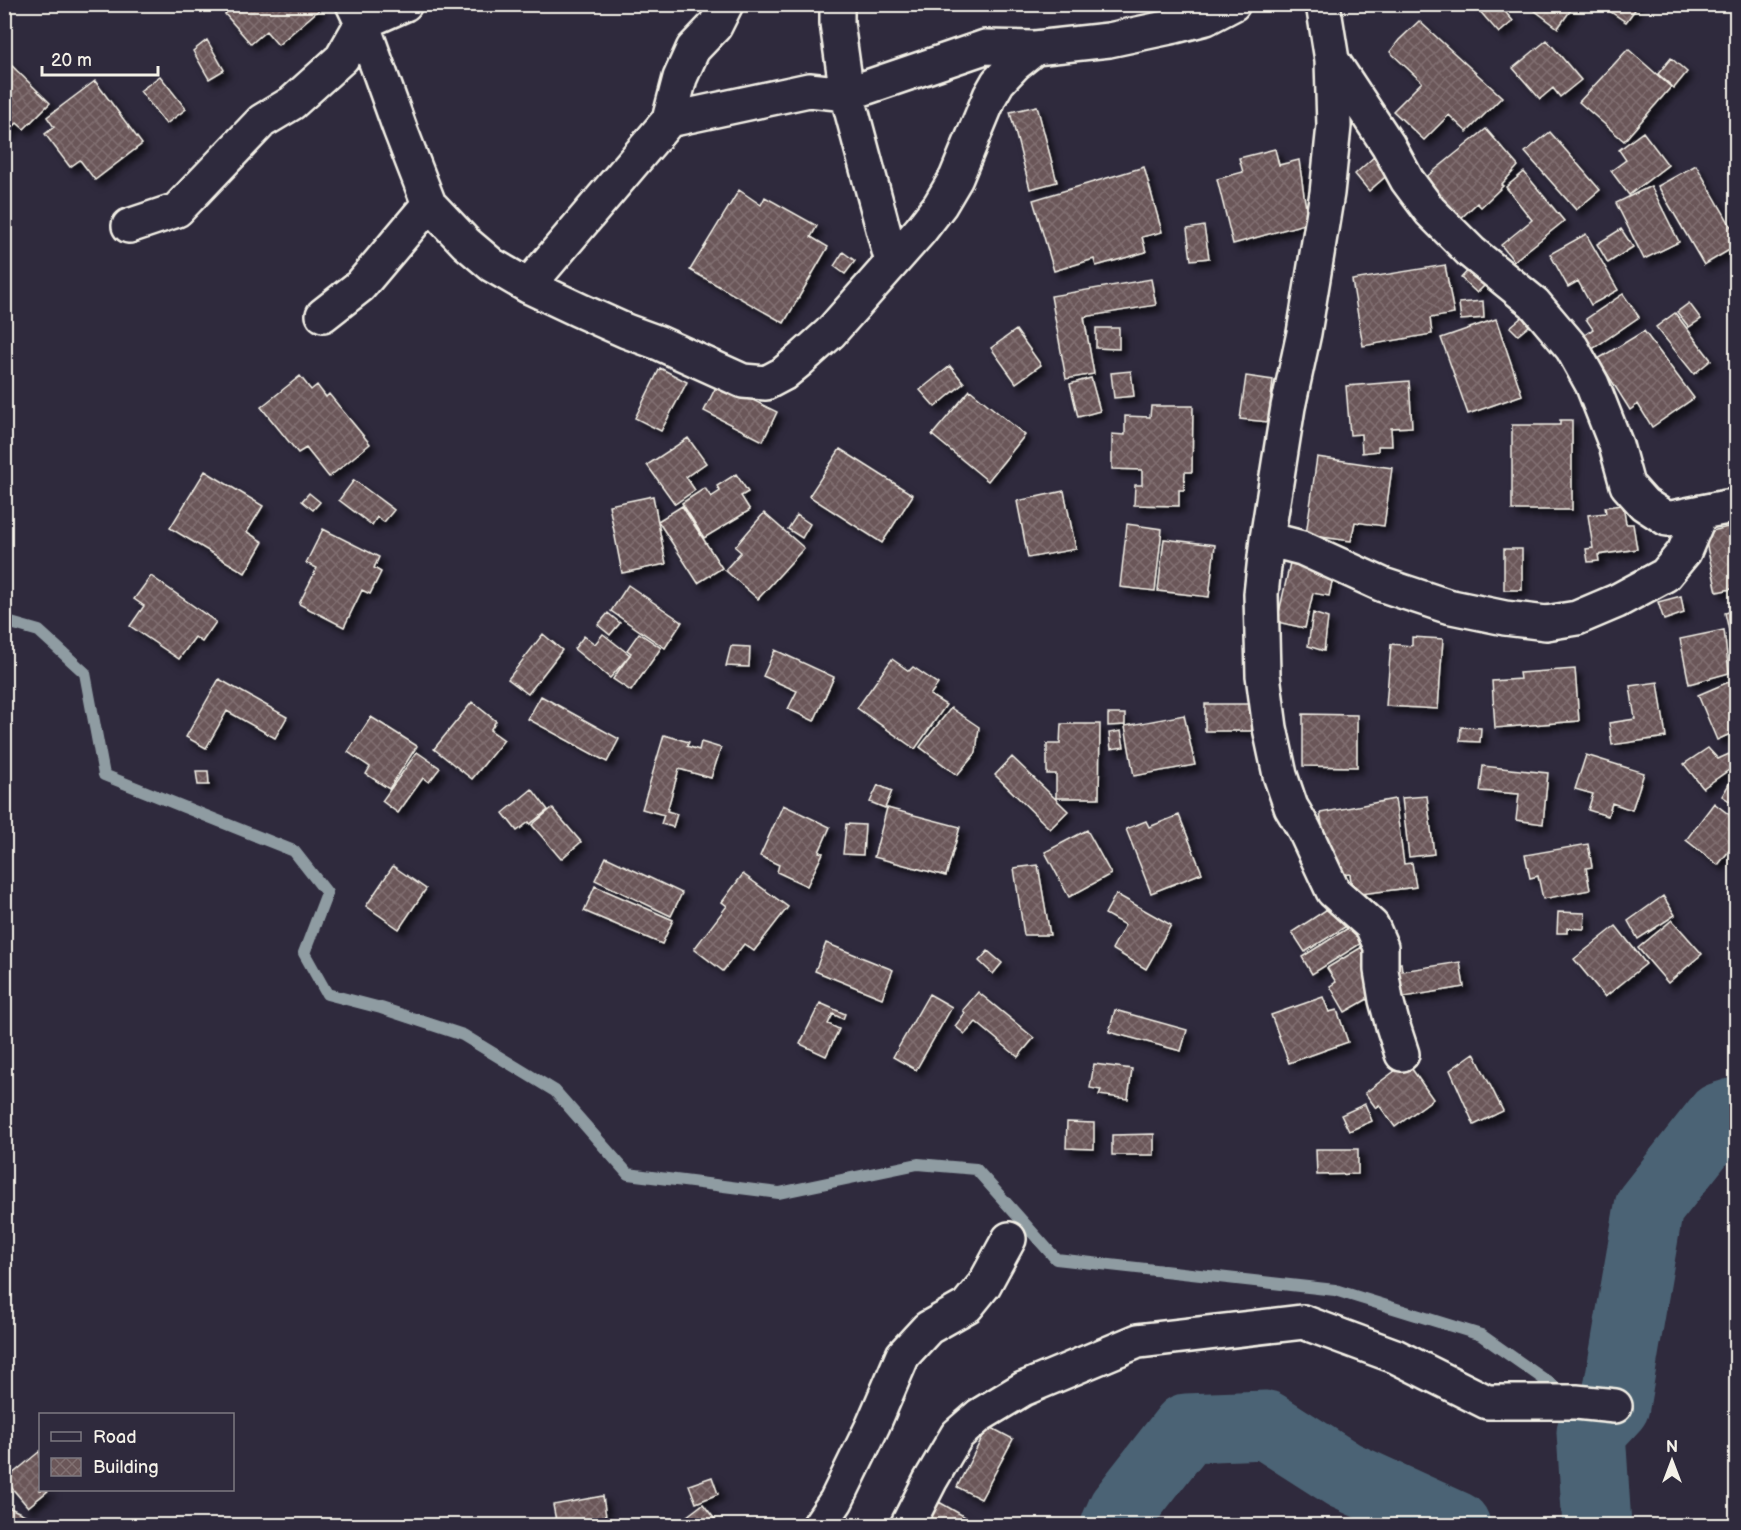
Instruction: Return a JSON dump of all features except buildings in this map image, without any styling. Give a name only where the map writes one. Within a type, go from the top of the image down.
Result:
[{"type":"street","points":[[357,14],[405,4]]},
{"type":"street","points":[[528,286],[669,120],[680,78],[693,49],[715,26],[726,4]]},
{"type":"street","points":[[837,4],[837,22],[847,94],[892,262]]},
{"type":"street","points":[[669,120],[808,90],[847,94],[985,47],[1035,48],[1109,40],[1206,18],[1233,4]]},
{"type":"street","points":[[1323,4],[1332,60],[1334,126],[1327,193],[1267,539],[1261,594],[1263,675],[1270,728],[1280,775],[1291,807],[1333,891],[1372,927],[1381,947],[1381,970],[1386,1000],[1402,1054]]},
{"type":"street","points":[[357,14],[429,204],[466,243],[492,265],[528,286],[742,381],[766,383],[783,374],[830,333],[920,231],[940,205],[956,178],[998,82],[1035,48]]},
{"type":"street","points":[[129,226],[177,210],[262,121],[292,103],[342,58],[357,14]]},
{"type":"street","points":[[1332,60],[1388,145],[1407,180],[1430,211],[1472,252],[1534,303],[1572,348],[1592,384],[1616,445],[1627,485],[1644,504],[1667,519],[1737,507]]},
{"type":"street","points":[[323,315],[360,286],[429,204]]},
{"type":"street","points":[[1267,539],[1302,548],[1383,585],[1447,606],[1505,618],[1546,623],[1577,618],[1617,601],[1665,575],[1684,552],[1701,512]]},
{"type":"street","points":[[819,1526],[836,1501],[873,1425],[903,1355],[928,1328],[967,1306],[984,1285],[1009,1239]]},
{"type":"street","points":[[907,1526],[957,1435],[980,1415],[1023,1389],[1138,1341],[1303,1322],[1395,1356],[1487,1402],[1576,1402],[1615,1406]]},
{"type":"waterway","points":[[4,621],[39,631],[85,673],[104,775],[294,851],[327,893],[304,953],[327,994],[381,1008],[463,1035],[555,1091],[628,1174],[779,1193],[918,1164],[976,1169],[1056,1259],[1335,1290],[1481,1335],[1565,1394]]},
{"type":"waterway","points":[[1597,1526],[1591,1432],[1615,1406],[1649,1207],[1720,1117],[1736,1112]]},
{"type":"waterway","points":[[1578,1405],[1591,1432]]},
{"type":"waterway","points":[[1115,1526],[1122,1510],[1186,1428],[1266,1425],[1344,1475],[1456,1526]]}]
